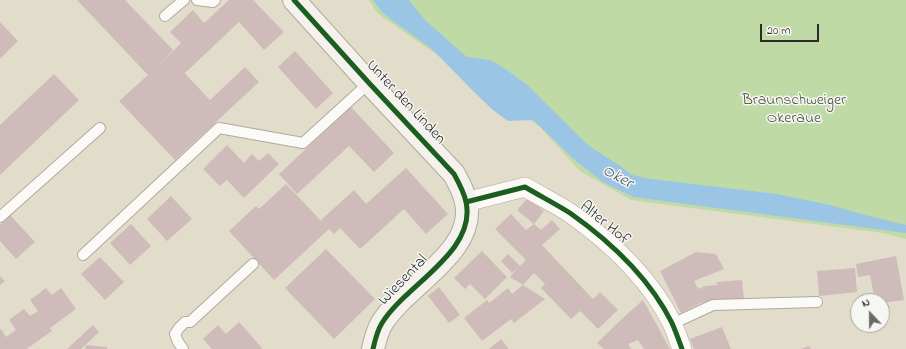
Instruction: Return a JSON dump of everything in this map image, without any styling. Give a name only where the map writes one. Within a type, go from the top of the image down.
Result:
[{"type":"street","name":"Unter den Linden","points":[[294,0],[454,174],[462,189],[466,202],[466,222],[462,236]]},
{"type":"street","name":"Alter Hof","points":[[466,202],[525,187],[569,213],[602,237],[632,265],[648,285],[661,305],[672,324],[682,349]]},
{"type":"street","name":"Wiesental","points":[[373,349],[377,334],[391,311],[448,256],[462,236]]},
{"type":"lane","points":[[166,16],[184,0]]},
{"type":"lane","points":[[197,0],[213,2],[215,0]]},
{"type":"lane","points":[[83,255],[219,128],[303,143],[369,83]]},
{"type":"lane","points":[[0,217],[100,128]]},
{"type":"lane","points":[[183,349],[178,342],[176,334],[179,328],[185,322],[190,322],[253,264]]},
{"type":"lane","points":[[672,324],[713,305],[817,302]]},
{"type":"green space","name":"Braunschweiger Okeraue","points":[[369,0],[906,0],[906,239],[883,233],[631,200],[580,171],[540,127],[377,13]]},
{"type":"water","name":"Oker","points":[[373,0],[409,0],[425,20],[467,57],[490,60],[504,68],[526,84],[589,146],[632,175],[651,179],[777,194],[830,205],[906,225],[906,233],[633,197],[603,182],[577,162],[533,120],[508,121],[493,110],[432,49],[382,12]]},
{"type":"building","points":[[77,0],[125,0],[173,50],[157,67],[181,43],[170,32],[193,10],[204,23],[229,0],[253,0],[284,32],[264,50],[239,22],[185,73],[178,66],[210,100],[245,67],[259,82],[175,160],[119,101],[148,75]]},
{"type":"building","points":[[0,22],[18,41],[0,59]]},
{"type":"building","points":[[295,51],[333,93],[316,109],[278,67]]},
{"type":"building","points":[[54,74],[79,100],[0,175],[0,125]]},
{"type":"building","points":[[351,107],[394,153],[374,172],[349,146],[297,194],[279,174]]},
{"type":"building","points":[[227,145],[244,163],[252,154],[259,161],[268,153],[279,164],[244,198],[227,180],[220,186],[203,169]]},
{"type":"building","points":[[406,168],[448,214],[426,234],[404,209],[360,249],[340,228],[334,234],[329,229],[274,280],[229,231],[256,206],[259,209],[286,184],[327,227],[321,220],[354,190],[366,204]]},
{"type":"building","points":[[171,196],[192,219],[167,241],[147,219]]},
{"type":"building","points":[[528,198],[544,211],[534,224],[517,210]]},
{"type":"building","points":[[511,214],[526,230],[534,224],[541,230],[552,220],[560,229],[542,245],[593,299],[600,292],[618,310],[598,329],[580,311],[571,319],[541,288],[545,284],[534,273],[523,285],[510,277],[518,267],[512,273],[501,261],[508,254],[520,266],[526,260],[495,229]]},
{"type":"building","points":[[10,215],[35,242],[16,259],[0,241],[0,225]]},
{"type":"building","points":[[131,224],[151,246],[130,265],[110,243]]},
{"type":"building","points":[[326,249],[375,299],[334,339],[285,288]]},
{"type":"building","points":[[482,251],[507,277],[485,299],[470,284],[465,289],[454,278]]},
{"type":"building","points":[[696,252],[716,254],[724,269],[694,281],[698,289],[705,286],[717,285],[717,282],[742,280],[744,299],[703,302],[681,313],[660,271]]},
{"type":"building","points":[[896,256],[904,300],[890,302],[890,293],[873,293],[870,275],[858,277],[856,264]]},
{"type":"building","points":[[100,257],[124,282],[105,300],[81,274]]},
{"type":"building","points":[[855,268],[857,292],[819,296],[817,271]]},
{"type":"building","points":[[0,276],[5,281],[0,285]]},
{"type":"building","points":[[523,285],[545,299],[514,323],[511,319],[482,341],[464,318],[487,300],[489,303],[508,288],[512,294]]},
{"type":"building","points":[[439,287],[460,315],[449,323],[428,296]]},
{"type":"building","points":[[46,288],[52,295],[61,288],[76,309],[50,328],[52,331],[28,348],[25,344],[28,349],[0,349],[0,330],[1,329],[6,337],[16,330],[9,320],[24,309],[30,316],[38,311],[30,300]]},
{"type":"building","points":[[643,300],[670,349],[644,349],[638,340],[628,344],[631,349],[604,349],[597,343],[625,316]]},
{"type":"building","points":[[239,322],[262,348],[261,349],[212,349],[203,339],[218,325],[226,334]]},
{"type":"building","points":[[93,325],[99,332],[81,349],[67,349]]},
{"type":"building","points":[[722,327],[731,349],[694,349],[690,339]]},
{"type":"building","points":[[501,339],[509,349],[489,349]]},
{"type":"building","points":[[86,345],[107,347],[107,349],[85,349]]},
{"type":"building","points":[[809,346],[811,349],[801,349]]},
{"type":"cycle path","points":[[294,0],[454,174],[463,191],[466,202],[466,220],[461,237],[437,267],[393,309],[380,326],[373,349]]},
{"type":"cycle path","points":[[466,202],[525,187],[570,213],[614,248],[652,290],[672,323],[682,349]]}]
